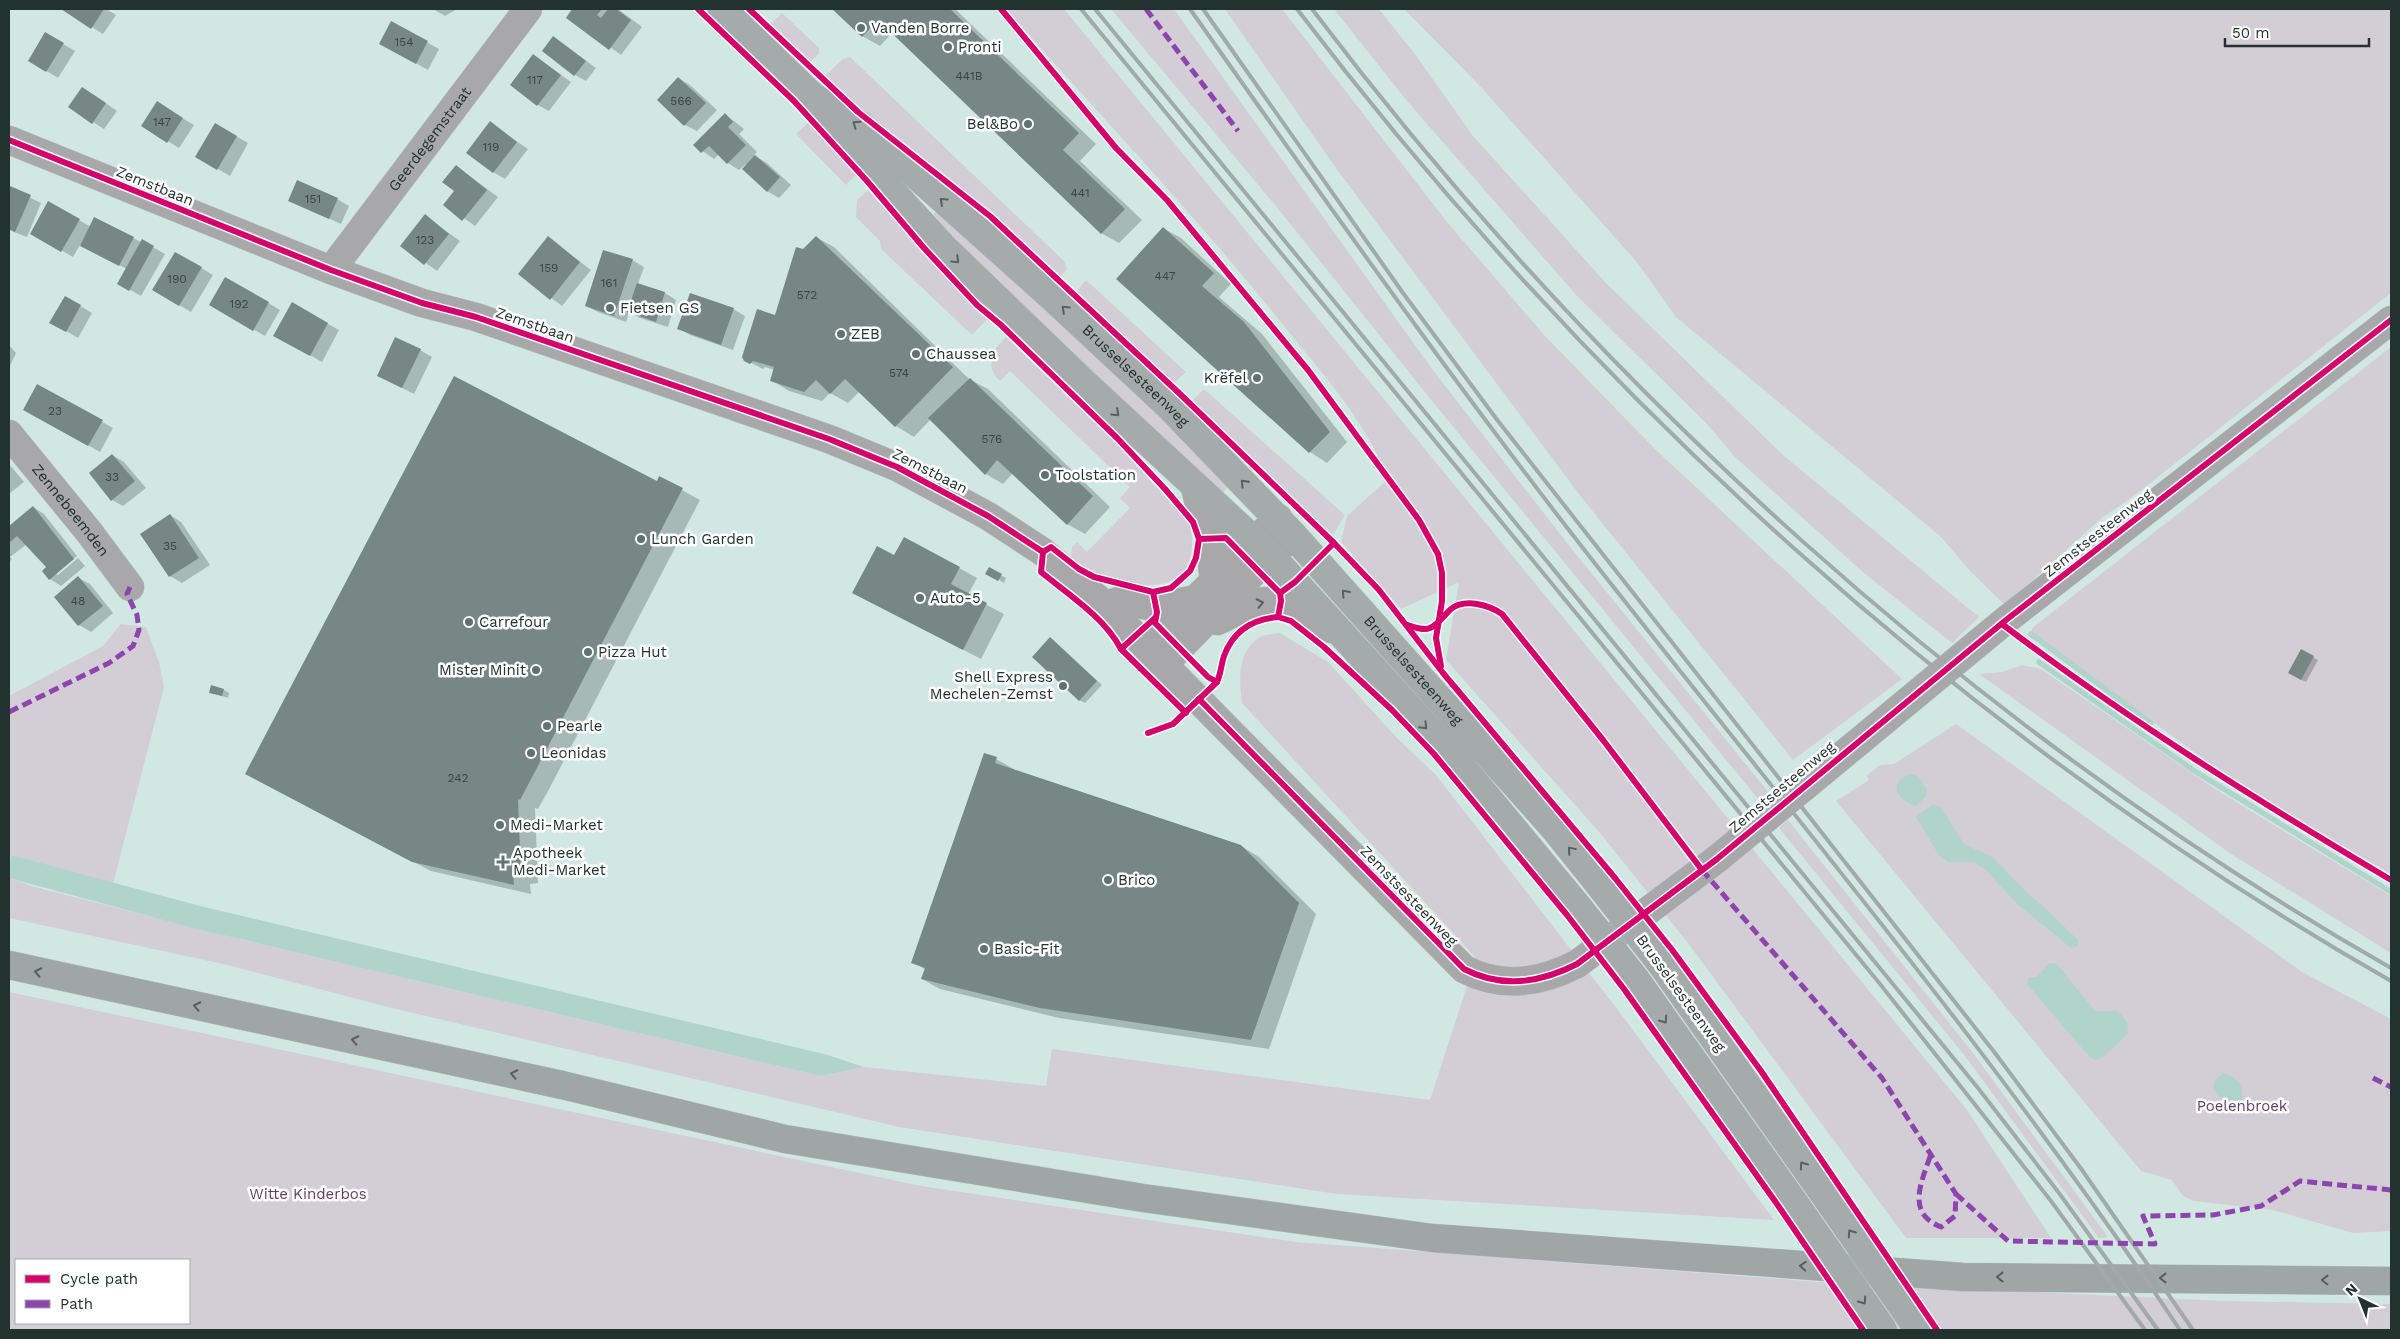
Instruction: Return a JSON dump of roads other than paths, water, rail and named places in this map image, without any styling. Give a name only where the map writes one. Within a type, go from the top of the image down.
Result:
[{"type":"highway","points":[[9,965],[562,1085],[785,1139],[1143,1198],[1422,1237],[1963,1277],[2391,1281]]},
{"type":"main road","name":"Brusselsesteenweg","points":[[722,9],[813,97],[860,125],[1052,297],[1169,406],[1285,527],[1554,828],[1602,888],[1660,962],[1919,1330]]},
{"type":"main road","name":"Brusselsesteenweg","points":[[813,97],[829,124],[943,247],[1195,487],[1263,549],[1342,638],[1457,761],[1636,980],[1883,1330]]},
{"type":"street","name":"Geerdegemstraat","points":[[331,270],[528,9]]},
{"type":"street","name":"Zemstbaan","points":[[9,140],[331,270],[422,303],[476,317],[829,439],[897,467],[988,516],[1043,552],[1105,605],[1200,699]]},
{"type":"street","name":"Zemstsesteenweg","points":[[1200,699],[1464,969],[1491,979],[1516,982],[1556,975],[1577,964],[1709,864],[2006,620],[2391,320]]},
{"type":"street","name":"Zennebeemden","points":[[9,434],[89,532],[130,587]]},
{"type":"street","points":[[1195,487],[1198,500],[1210,520],[1215,542],[1205,591]]},
{"type":"street","points":[[1199,628],[1263,549],[1285,527]]},
{"type":"street","points":[[1156,655],[1205,591],[1263,549]]},
{"type":"street","points":[[1105,605],[1122,600],[1152,607],[1205,591]]},
{"type":"street","points":[[1156,655],[1199,628],[1225,618],[1248,605],[1273,600],[1298,607],[1342,638]]},
{"type":"waterway","points":[[2031,634],[2151,723]]},
{"type":"waterway","points":[[2039,662],[2193,770],[2391,892]]},
{"type":"railway","points":[[1081,9],[1880,984],[2051,1201],[2145,1330]]},
{"type":"railway","points":[[1095,9],[1978,1088],[2059,1193],[2158,1330]]},
{"type":"railway","points":[[1190,9],[1336,215],[1484,418],[1586,552],[1966,1032],[2111,1229],[2180,1330]]},
{"type":"railway","points":[[1203,9],[1403,293],[1498,421],[1995,1053],[2082,1170],[2193,1330]]},
{"type":"railway","points":[[1297,9],[1412,153],[1533,291],[1661,424],[1796,550],[1936,669],[2082,781],[2234,885],[2391,981]]},
{"type":"railway","points":[[1312,9],[1424,150],[1544,286],[1670,417],[1804,542],[1943,660],[2087,771],[2237,874],[2391,968]]},
{"type":"place","name":"Vanden Borre","points":[[861,28]]},
{"type":"place","name":"Pronti","points":[[948,47]]},
{"type":"place","name":"Bel&Bo","points":[[1028,124]]},
{"type":"place","name":"Fietsen GS","points":[[610,308]]},
{"type":"place","name":"ZEB","points":[[841,334]]},
{"type":"place","name":"Chaussea","points":[[916,354]]},
{"type":"place","name":"Krëfel","points":[[1257,378]]},
{"type":"place","name":"Toolstation","points":[[1045,475]]},
{"type":"place","name":"Lunch Garden","points":[[641,539]]},
{"type":"place","name":"Auto-5","points":[[920,598]]},
{"type":"place","name":"Carrefour","points":[[469,622]]},
{"type":"place","name":"Pizza Hut","points":[[588,652]]},
{"type":"place","name":"Mister Minit","points":[[536,670]]},
{"type":"place","name":"Shell Express Mechelen-Zemst","points":[[1063,686]]},
{"type":"place","name":"Pearle","points":[[547,726]]},
{"type":"place","name":"Leonidas","points":[[531,753]]},
{"type":"place","name":"Medi-Market","points":[[500,825]]},
{"type":"place","name":"Apotheek Medi-Market","points":[[503,862]]},
{"type":"place","name":"Brico","points":[[1108,880]]},
{"type":"place","name":"Basic-Fit","points":[[984,949]]},
{"type":"park label","name":"Poelenbroek","points":[[2242,1106]]},
{"type":"park label","name":"Witte Kinderbos","points":[[308,1194]]}]
